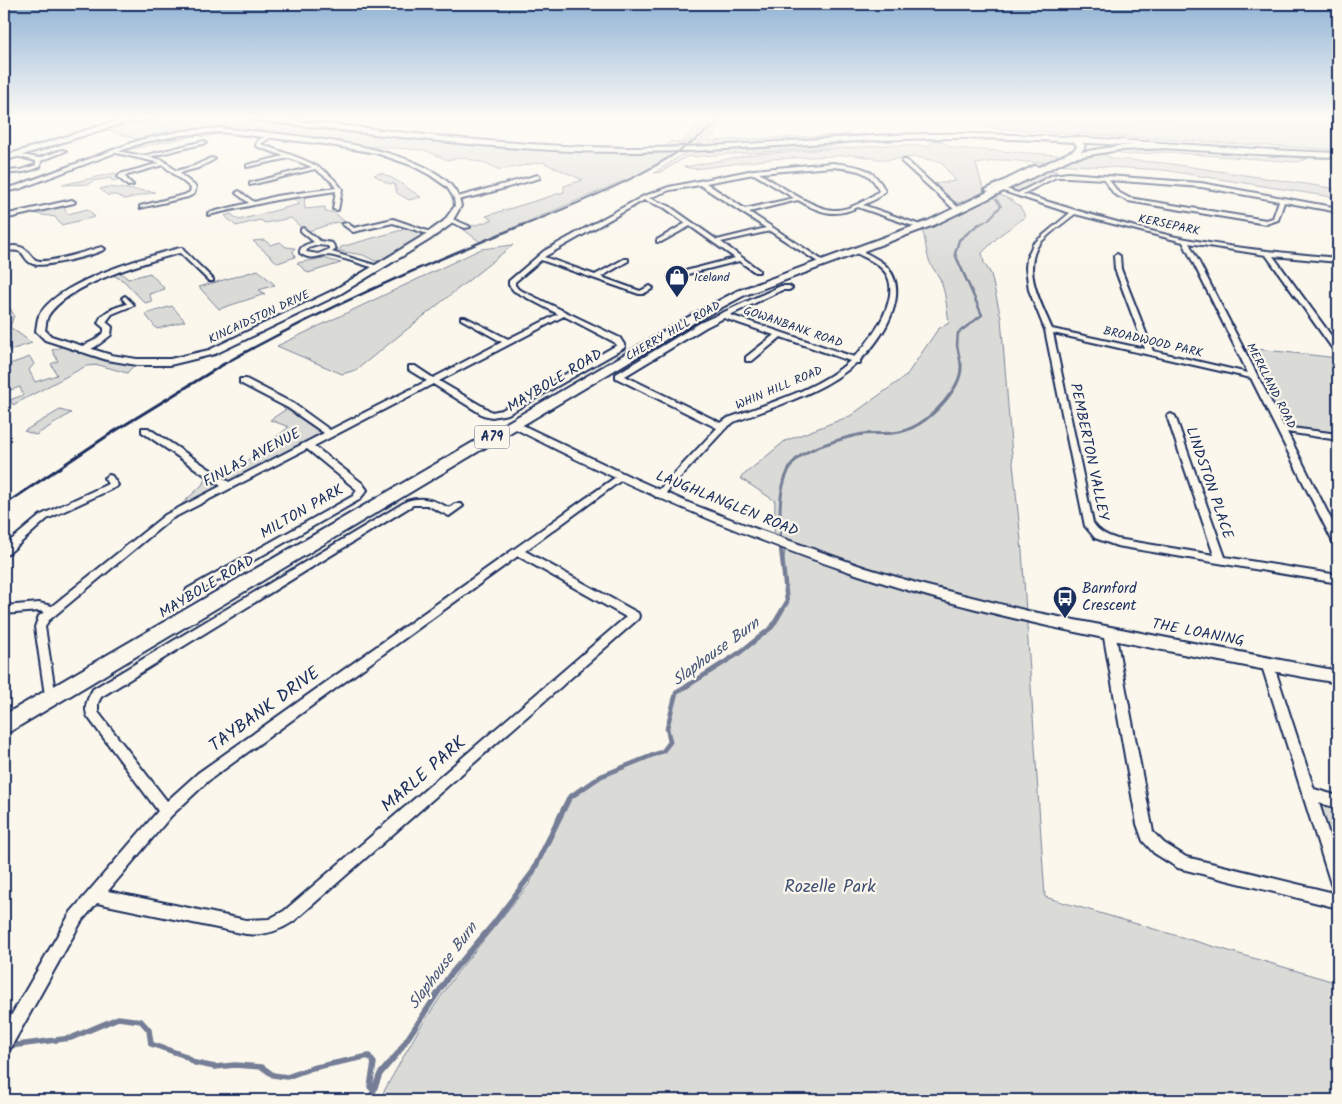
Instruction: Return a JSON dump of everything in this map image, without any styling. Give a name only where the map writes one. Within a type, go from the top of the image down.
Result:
[{"type":"main road","name":"MAYBOLE ROAD","points":[[4,725],[666,334],[741,293],[858,252],[921,227],[1042,170]]},
{"type":"street","points":[[4,172],[16,173],[30,170]]},
{"type":"street","points":[[4,190],[17,188],[67,170]]},
{"type":"street","points":[[130,185],[121,177],[122,175],[141,170]]},
{"type":"street","points":[[142,207],[192,193],[194,188],[171,170]]},
{"type":"street","points":[[175,173],[187,170]]},
{"type":"street","points":[[252,184],[309,170]]},
{"type":"street","points":[[318,170],[330,176],[339,189],[336,209]]},
{"type":"street","points":[[424,170],[444,181],[454,192],[458,206],[450,220],[467,227]]},
{"type":"street","points":[[412,368],[486,413],[498,414],[621,346],[617,340],[516,290],[512,286],[512,281],[540,257],[644,198],[669,189],[700,182],[754,172],[781,170]]},
{"type":"street","points":[[754,172],[814,207],[832,212],[845,211],[874,198],[882,191],[881,186],[872,175],[859,170]]},
{"type":"street","points":[[913,170],[958,210]]},
{"type":"street","points":[[997,190],[988,190],[1031,170]]},
{"type":"street","points":[[1019,194],[1055,176],[1068,175],[1202,185],[1338,210]]},
{"type":"street","points":[[457,198],[538,177]]},
{"type":"street","points":[[1105,177],[1116,193],[1128,199],[1257,220],[1276,220],[1282,200]]},
{"type":"street","points":[[700,182],[823,263]]},
{"type":"street","points":[[210,214],[252,203],[339,189]]},
{"type":"street","name":"KERSEPARK","points":[[997,190],[1019,194],[1122,226],[1185,240],[1268,253],[1338,260]]},
{"type":"street","points":[[239,193],[252,203]]},
{"type":"street","points":[[644,198],[667,207],[757,271]]},
{"type":"street","points":[[744,211],[799,198]]},
{"type":"street","points":[[4,217],[72,202]]},
{"type":"street","points":[[858,205],[921,227]]},
{"type":"street","name":"PEMBERTON VALLEY","points":[[1075,212],[1035,245],[1030,258],[1029,280],[1048,330],[1088,524],[1092,531],[1104,539],[1122,544],[1338,579]]},
{"type":"street","name":"KINCAIDSTON DRIVE","points":[[211,280],[180,250],[150,258],[114,271],[66,295],[50,306],[40,320],[40,331],[48,338],[110,358],[147,363],[170,362],[199,356],[232,343],[337,292],[433,234],[450,220]]},
{"type":"street","points":[[344,224],[353,230],[379,222],[393,221],[433,234]]},
{"type":"street","points":[[658,241],[691,224]]},
{"type":"street","points":[[716,242],[771,229]]},
{"type":"street","points":[[303,230],[318,243]]},
{"type":"street","name":"MERKLAND ROAD","points":[[1185,240],[1338,542]]},
{"type":"street","points":[[318,243],[332,245],[332,249],[327,253],[314,256],[306,255],[302,252],[306,247],[318,243]]},
{"type":"street","points":[[4,249],[25,250],[32,261],[37,263],[53,262],[102,249]]},
{"type":"street","name":"WHIN HILL ROAD","points":[[659,495],[722,427],[731,420],[822,383],[857,361],[869,348],[890,311],[895,292],[894,281],[882,266],[858,252]]},
{"type":"street","points":[[327,253],[378,267]]},
{"type":"street","points":[[1268,253],[1338,350]]},
{"type":"street","points":[[1117,256],[1118,269],[1150,352]]},
{"type":"street","points":[[540,257],[640,293],[650,288]]},
{"type":"street","points":[[672,276],[739,259]]},
{"type":"street","points":[[597,276],[626,260]]},
{"type":"street","name":"CHERRY HILL ROAD","points":[[722,427],[619,376],[723,315],[781,288],[789,288]]},
{"type":"street","points":[[82,350],[98,342],[108,333],[108,327],[102,324],[105,316],[111,311],[131,305],[125,298]]},
{"type":"street","name":"FINLAS AVENUE","points":[[50,698],[40,627],[43,619],[168,518],[329,433],[563,314]]},
{"type":"street","name":"GOWANBANK ROAD","points":[[723,315],[857,361]]},
{"type":"street","points":[[463,318],[509,343]]},
{"type":"street","name":"BROADWOOD PARK","points":[[1048,330],[1253,376]]},
{"type":"street","points":[[749,359],[779,335]]},
{"type":"street","points":[[243,382],[291,406],[329,433]]},
{"type":"street","name":"LINDSTON PLACE","points":[[1171,416],[1221,560]]},
{"type":"street","name":"LAUGHLANGLEN ROAD","points":[[514,424],[659,495],[780,544],[936,592]]},
{"type":"street","points":[[1281,429],[1338,437]]},
{"type":"street","points":[[146,430],[228,486]]},
{"type":"street","name":"MILTON PARK","points":[[192,592],[356,498],[362,490],[359,485],[308,445]]},
{"type":"street","name":"TAYBANK DRIVE","points":[[4,1043],[76,917],[166,811],[203,777],[620,477]]},
{"type":"street","points":[[4,551],[44,516],[113,485],[109,478]]},
{"type":"street","points":[[166,811],[92,713],[92,703],[97,694],[410,503],[419,500],[426,501],[449,513],[458,506]]},
{"type":"street","name":"MARLE PARK","points":[[94,895],[246,927],[261,928],[274,925],[289,916],[634,616],[517,551]]},
{"type":"street","name":"THE LOANING","points":[[936,592],[985,606],[1338,677]]},
{"type":"street","points":[[4,610],[39,607],[52,610]]},
{"type":"street","points":[[1109,632],[1144,824],[1148,836],[1159,848],[1183,863],[1338,901]]},
{"type":"street","points":[[1267,663],[1338,884]]},
{"type":"street","points":[[1309,794],[1338,802]]},
{"type":"green space","points":[[559,170],[646,170],[633,177],[480,242],[463,229],[492,220],[486,216],[564,192],[564,186],[583,180]]},
{"type":"green space","points":[[659,170],[665,170],[661,172],[654,173]]},
{"type":"green space","points":[[947,170],[978,170],[984,192],[959,203],[953,201],[933,184],[956,181]]},
{"type":"green space","points":[[1042,170],[1050,170],[1068,175],[1055,176],[1019,194],[1001,189]]},
{"type":"green space","points":[[1154,170],[1208,170],[1338,189],[1338,198]]},
{"type":"green space","points":[[114,173],[118,175],[117,180],[112,181],[111,178],[92,181],[90,184],[62,185]]},
{"type":"green space","points":[[380,173],[395,180],[421,197],[409,200],[397,193],[394,183],[389,184],[374,175]]},
{"type":"green space","points":[[108,187],[155,192],[125,199],[117,195],[107,195],[100,189]]},
{"type":"green space","name":"Rozelle Park","points":[[1000,189],[1000,195],[1016,203],[1025,217],[1000,235],[982,253],[984,263],[991,274],[1001,318],[1022,551],[1045,897],[1338,983],[1338,1100],[379,1100],[419,1029],[456,974],[530,883],[571,799],[602,778],[664,752],[672,742],[668,727],[677,694],[740,655],[773,628],[788,602],[783,571],[785,547],[936,594],[774,541],[775,501],[740,478],[785,441],[850,416],[906,376],[938,329],[949,323],[940,278],[929,260],[921,227]]},
{"type":"green space","points":[[304,194],[305,209],[325,207],[325,212],[334,212],[345,222],[340,224],[337,222],[306,232],[291,218],[265,223],[260,220],[236,226],[225,216],[231,214],[239,220],[300,204],[291,196]]},
{"type":"green space","points":[[50,207],[52,209],[63,207],[68,214],[88,209],[95,217],[61,225],[55,217],[37,214],[35,210]]},
{"type":"green space","points":[[409,228],[424,235],[383,261],[375,261],[363,255],[339,251],[341,247]]},
{"type":"green space","points":[[264,240],[271,245],[280,242],[286,247],[295,248],[293,251],[295,257],[278,263],[253,241]]},
{"type":"green space","points":[[513,245],[356,370],[342,374],[277,346],[481,249]]},
{"type":"green space","points":[[323,258],[341,263],[308,273],[297,263]]},
{"type":"green space","points":[[258,270],[275,285],[259,290],[265,294],[219,309],[199,287]]},
{"type":"green space","points":[[119,271],[128,279],[150,273],[165,289],[149,294],[152,301],[145,303],[124,281],[111,274]]},
{"type":"green space","points":[[4,298],[14,315],[10,327],[32,343],[4,352]]},
{"type":"green space","points":[[172,306],[185,321],[157,329],[145,314]]},
{"type":"green space","points":[[67,345],[137,362],[127,373],[99,365],[86,366],[13,405],[10,400],[23,395],[20,387],[4,392],[4,366],[30,357],[34,364],[29,370],[35,382],[57,375],[51,364],[58,361],[52,350]]},
{"type":"green space","points":[[1239,347],[1338,358],[1338,437],[1281,429]]},
{"type":"green space","points":[[291,406],[329,433],[168,517],[202,485],[208,472],[221,481],[289,427],[270,420]]},
{"type":"green space","points":[[60,410],[71,413],[36,435],[24,431]]},
{"type":"green space","points":[[1309,795],[1338,802],[1338,884]]},
{"type":"waterway","name":"Slaphouse Burn","points":[[977,226],[989,219],[1001,206],[996,199]]},
{"type":"waterway","name":"Slaphouse Burn","points":[[961,365],[957,345],[958,333],[982,315],[955,254],[959,240],[979,224]]},
{"type":"waterway","name":"Slaphouse Burn","points":[[781,549],[781,493],[788,472],[796,459],[813,449],[844,438],[863,434],[901,432],[915,426],[934,413],[951,394],[958,380],[961,365]]},
{"type":"waterway","name":"Slaphouse Burn","points":[[582,789],[601,776],[663,751],[670,742],[667,728],[676,693],[739,653],[772,627],[787,602],[781,548]]},
{"type":"waterway","name":"Slaphouse Burn","points":[[374,1090],[380,1074],[398,1053],[449,976],[494,923],[532,873],[569,798],[583,788]]},
{"type":"waterway","points":[[10,1046],[71,1038],[118,1018],[141,1021],[149,1030],[151,1044],[183,1055],[195,1063],[215,1067],[235,1065],[262,1067],[273,1075],[287,1077],[312,1068],[369,1056],[374,1063],[370,1087],[374,1090]]},
{"type":"waterway","name":"Slaphouse Burn","points":[[370,1100],[374,1090]]},
{"type":"railway","points":[[522,226],[601,193],[648,170]]},
{"type":"railway","points":[[222,365],[334,307],[525,224]]},
{"type":"railway","points":[[4,505],[110,434],[224,364]]},
{"type":"place","name":"Iceland","points":[[677,298]]},
{"type":"place","name":"Barnford Crescent","points":[[1065,619]]}]
